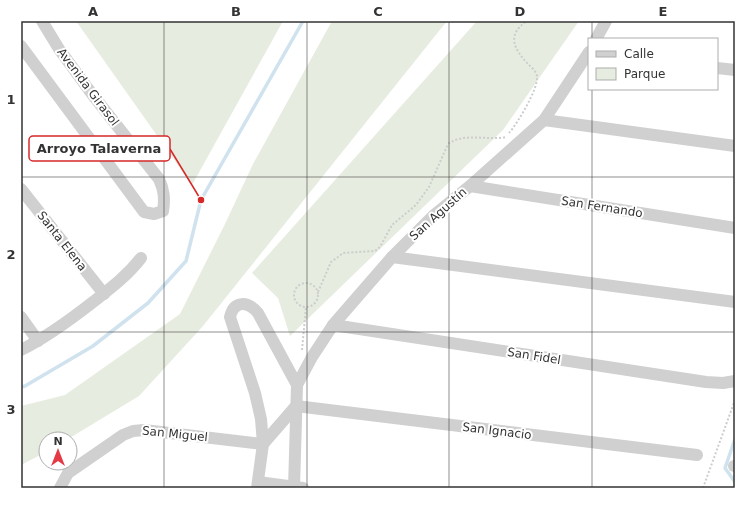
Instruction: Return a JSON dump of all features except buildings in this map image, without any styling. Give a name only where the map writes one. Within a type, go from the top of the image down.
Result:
[{"type":"street","name":"Avenida Girasol","points":[[21,46],[144,212],[154,214],[163,211],[165,200],[164,190],[159,179],[92,94],[59,49],[42,21]]},
{"type":"street","points":[[597,38],[606,21]]},
{"type":"street","name":"San Agustín","points":[[297,385],[312,357],[333,325],[392,257],[433,216],[470,186],[544,120],[588,54]]},
{"type":"street","points":[[718,68],[735,70]]},
{"type":"street","points":[[544,120],[735,146]]},
{"type":"street","name":"San Fernando","points":[[470,186],[735,228]]},
{"type":"street","name":"Santa Elena","points":[[21,189],[104,294]]},
{"type":"street","points":[[392,257],[735,302]]},
{"type":"street","points":[[21,350],[38,341],[74,317],[104,294],[124,278],[141,258]]},
{"type":"street","points":[[243,304],[252,306],[258,313],[297,385],[296,406],[297,488],[258,485],[263,444],[261,420],[256,393],[230,318],[232,310],[236,307],[243,304]]},
{"type":"street","points":[[21,317],[38,341]]},
{"type":"street","name":"San Fidel","points":[[333,325],[706,382],[723,383],[735,381]]},
{"type":"street","points":[[263,444],[296,406]]},
{"type":"street","name":"San Ignacio","points":[[296,406],[697,455]]},
{"type":"street","name":"San Miguel","points":[[60,488],[68,473],[124,434],[133,431],[144,430],[263,444]]},
{"type":"path","points":[[318,292],[316,287],[304,282],[297,287],[295,291],[295,300],[298,304],[306,307],[311,306],[317,300],[318,292],[331,262],[338,256],[343,253],[374,251],[380,247],[392,225],[416,205],[429,187],[448,144],[460,138],[497,139],[507,137],[518,123],[537,84],[537,76],[535,72],[520,56],[514,44],[516,32],[521,24],[527,21]]},
{"type":"path","points":[[302,350],[306,307]]},
{"type":"path","points":[[703,488],[735,400]]},
{"type":"green space","points":[[76,21],[283,21],[192,185]]},
{"type":"green space","points":[[332,21],[447,21],[203,326],[139,396],[78,433],[78,431],[38,431],[38,456],[21,465],[21,406],[65,395],[180,314],[253,164]]},
{"type":"green space","points":[[477,21],[579,21],[503,130],[290,336],[278,298],[252,273]]},
{"type":"waterway","points":[[21,387],[93,346],[148,303],[186,261],[201,200],[303,21]]},
{"type":"waterway","points":[[735,439],[725,468],[735,482]]},
{"type":"place","name":"Arroyo Talaverna","points":[[201,200]]}]
